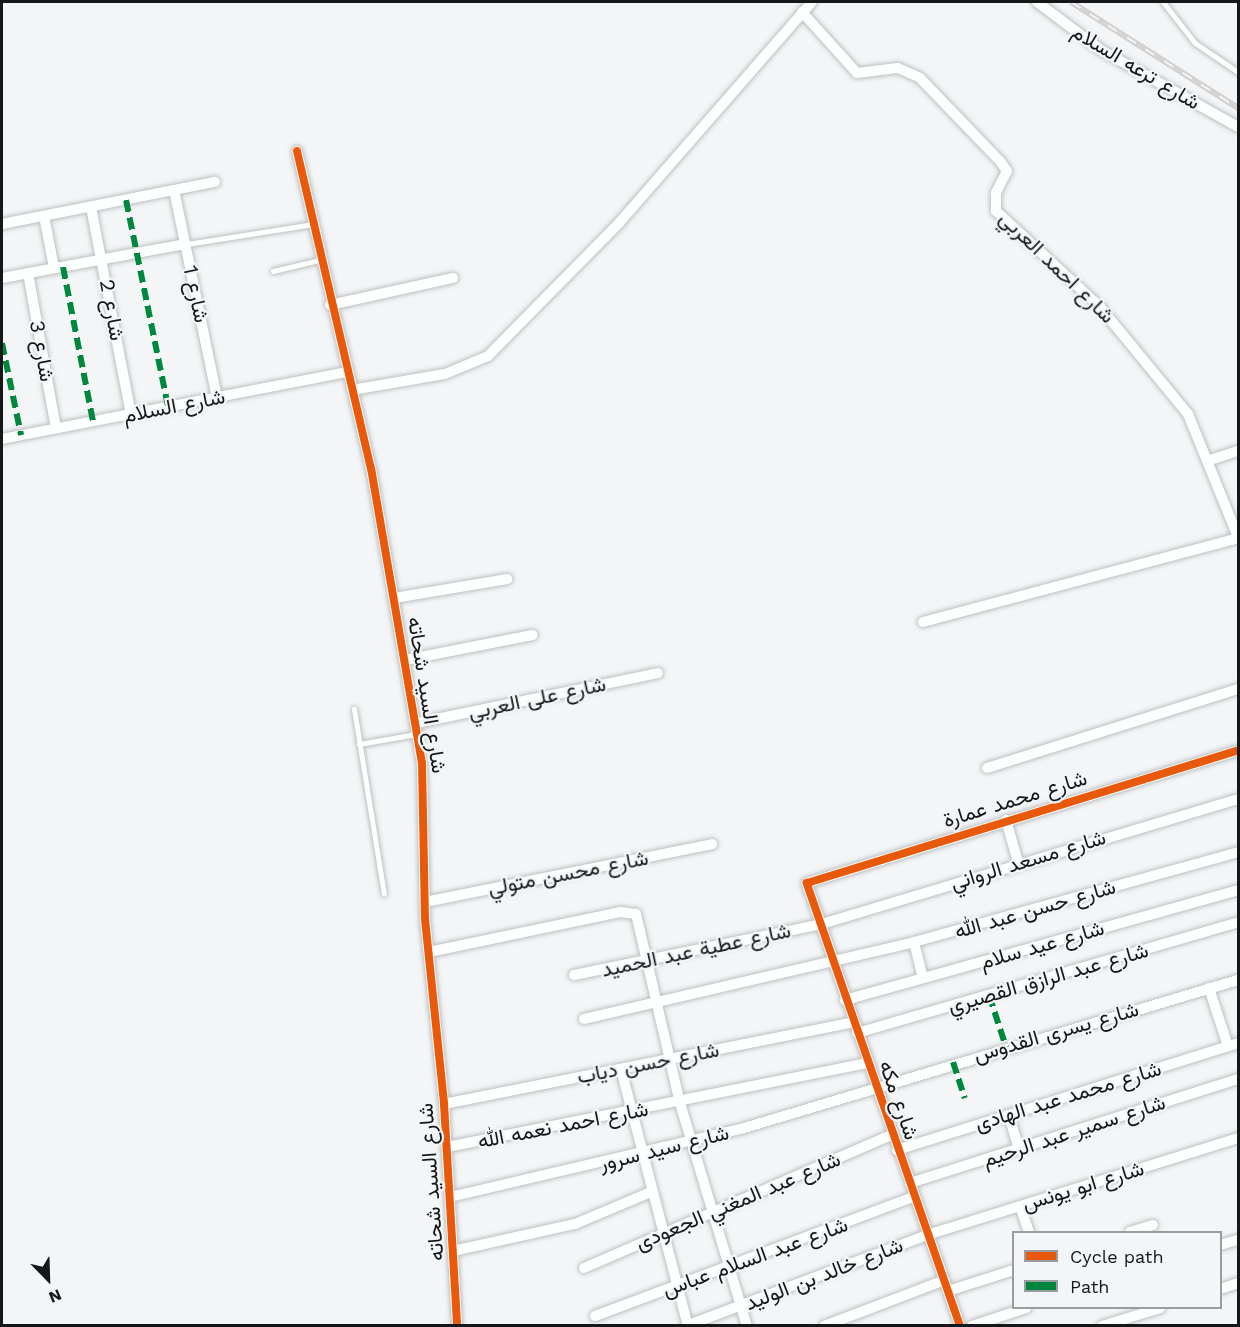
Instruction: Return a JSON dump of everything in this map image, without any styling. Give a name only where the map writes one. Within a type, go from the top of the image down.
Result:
[{"type":"street","points":[[352,390],[445,374],[488,356],[619,223],[812,2]]},
{"type":"street","name":"شارع ترعه السلام","points":[[1037,2],[1101,50],[1239,127]]},
{"type":"street","name":"شارع احمد العربي","points":[[802,12],[857,73],[898,68],[920,78],[1000,161],[1007,171],[994,202],[996,211],[1121,331],[1188,414],[1210,460],[1239,537]]},
{"type":"street","name":"شارع السيد شحاته","points":[[297,151],[319,260],[352,390],[394,598],[417,728],[425,902],[444,1104],[457,1326]]},
{"type":"street","points":[[2,225],[215,182]]},
{"type":"street","name":"شارع 1","points":[[174,190],[217,398]]},
{"type":"street","name":"شارع 2","points":[[91,207],[131,414]]},
{"type":"street","points":[[44,216],[54,268]]},
{"type":"street","points":[[2,276],[186,244]]},
{"type":"street","name":"شارع 3","points":[[28,273],[56,428]]},
{"type":"street","points":[[330,305],[453,278]]},
{"type":"street","name":"شارع السلام","points":[[2,439],[347,372]]},
{"type":"street","points":[[1210,460],[1239,451]]},
{"type":"street","points":[[923,622],[1239,537]]},
{"type":"street","points":[[394,598],[507,579]]},
{"type":"street","points":[[405,660],[533,635]]},
{"type":"street","name":"شارع على العربي","points":[[417,728],[658,673]]},
{"type":"street","points":[[987,768],[1239,689]]},
{"type":"street","name":"شارع محمد عمارة","points":[[807,886],[810,879],[1239,750]]},
{"type":"street","name":"شارع مسعد الرواني","points":[[818,925],[1018,862],[1239,799]]},
{"type":"street","points":[[1006,820],[1018,862]]},
{"type":"street","name":"شارع محسن متولي","points":[[425,902],[712,844]]},
{"type":"street","name":"شارع حسن عبد الله","points":[[584,1019],[832,963],[1239,852]]},
{"type":"street","name":"شارع مكه","points":[[807,886],[818,925],[960,1326]]},
{"type":"street","name":"شارع عيد سلام","points":[[845,1000],[1239,890]]},
{"type":"street","points":[[429,952],[620,912],[640,921],[668,1059],[747,1326]]},
{"type":"street","name":"شارع عبد الرازق القصيري","points":[[857,1033],[1239,922]]},
{"type":"street","name":"شارع عطية عبد الحميد","points":[[574,975],[818,925]]},
{"type":"street","points":[[914,942],[923,978]]},
{"type":"street","name":"شارع يسرى القدوس","points":[[875,1086],[1239,980]]},
{"type":"street","points":[[1209,988],[1233,1044]]},
{"type":"street","name":"شارع حسن دياب","points":[[444,1104],[853,1022]]},
{"type":"street","name":"شارع محمد عبد الهادى","points":[[897,1150],[1233,1044]]},
{"type":"street","name":"شارع احمد نعمه الله","points":[[447,1147],[631,1113],[867,1063]]},
{"type":"street","points":[[621,1069],[687,1325]]},
{"type":"street","name":"شارع سمير عبد الرحيم","points":[[910,1183],[1239,1079]]},
{"type":"street","name":"شارع سيد سرور","points":[[450,1197],[692,1142],[875,1086]]},
{"type":"street","points":[[1009,1115],[1018,1149]]},
{"type":"street","name":"شارع عبد المغني الجعودى","points":[[584,1268],[892,1135]]},
{"type":"street","name":"شارع ابو يونس","points":[[927,1235],[1239,1138]]},
{"type":"street","points":[[453,1251],[575,1224],[651,1192]]},
{"type":"street","name":"شارع عبد السلام عباس","points":[[595,1316],[914,1197]]},
{"type":"street","points":[[1020,1206],[1028,1231]]},
{"type":"street","points":[[1136,1231],[1153,1225]]},
{"type":"street","name":"شارع خالد بن الوليد","points":[[687,1325],[927,1235]]},
{"type":"street","points":[[1222,1245],[1239,1240]]},
{"type":"street","points":[[824,1326],[947,1286],[1012,1270]]},
{"type":"street","points":[[1222,1288],[1239,1283]]},
{"type":"street","points":[[972,1326],[1023,1309]]},
{"type":"street","points":[[1102,1326],[1157,1309]]},
{"type":"lane","points":[[1163,2],[1195,43],[1239,72]]},
{"type":"lane","points":[[186,244],[313,224]]},
{"type":"lane","points":[[273,271],[319,260]]},
{"type":"lane","points":[[354,709],[384,894]]},
{"type":"lane","points":[[359,744],[417,728]]},
{"type":"railway","points":[[1071,2],[1238,108]]},
{"type":"marked path","points":[[126,200],[168,407]]},
{"type":"marked path","points":[[63,267],[93,422]]},
{"type":"marked path","points":[[2,343],[21,435]]},
{"type":"marked path","points":[[989,995],[1006,1047]]},
{"type":"marked path","points":[[953,1062],[965,1098]]},
{"type":"cycle path","points":[[297,151],[371,468],[422,763],[425,919],[444,1104],[457,1326]]},
{"type":"cycle path","points":[[960,1326],[807,883],[1238,750]]}]
